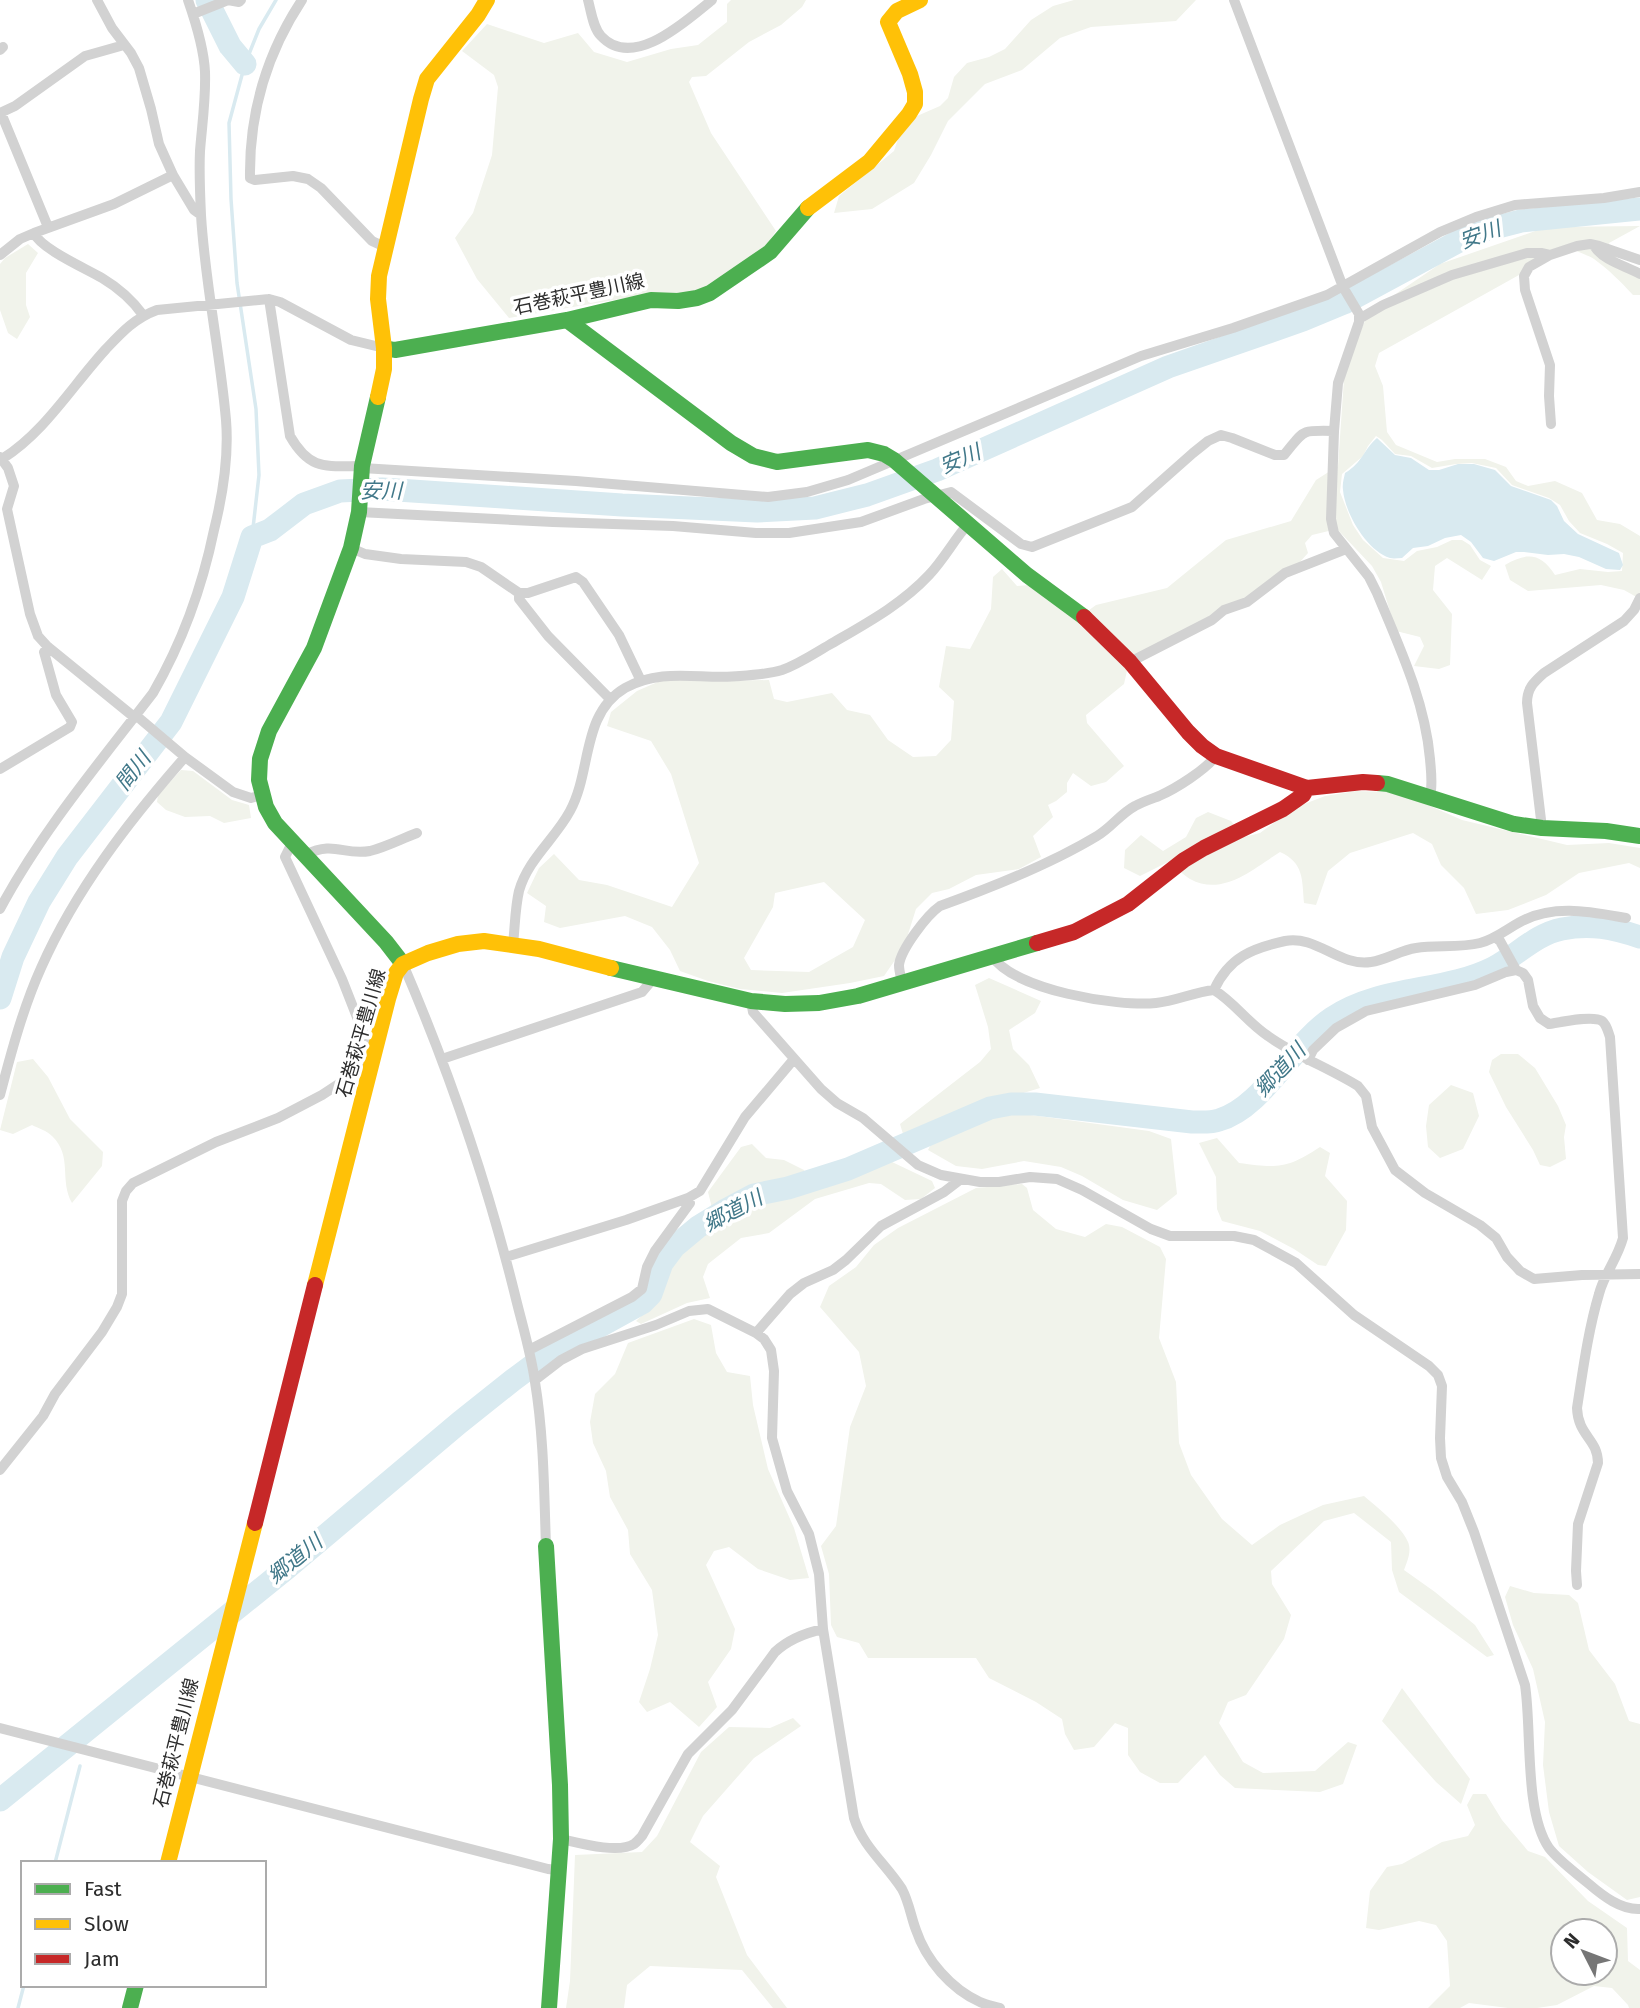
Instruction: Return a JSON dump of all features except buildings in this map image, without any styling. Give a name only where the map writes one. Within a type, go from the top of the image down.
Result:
[{"type":"street","points":[[97,0],[139,68],[159,144],[173,175],[194,210],[201,215]]},
{"type":"street","points":[[0,909],[38,847],[137,717],[163,675],[192,612],[206,569],[223,492],[226,421],[201,215],[200,154],[205,71],[198,13],[188,0]]},
{"type":"street","points":[[198,13],[225,2],[241,0]]},
{"type":"street","points":[[302,0],[282,34],[257,102],[250,149],[250,178],[255,180],[293,176],[308,179],[321,188],[372,241],[385,247]]},
{"type":"street","points":[[362,469],[384,369],[378,299],[379,276],[421,99],[427,79],[487,0]]},
{"type":"street","points":[[588,0],[600,35],[611,44],[626,48],[649,45],[672,33],[712,0]]},
{"type":"street","name":"石巻萩平豊川線","points":[[384,348],[395,350],[568,320],[651,300],[678,301],[697,298],[727,282],[770,252],[800,216],[869,162],[909,114],[915,104],[915,92],[888,22],[895,12],[920,0]]},
{"type":"street","points":[[1234,0],[1344,288],[1359,316],[1338,383],[1331,519],[1334,533],[1369,577],[1377,593],[1421,708],[1428,737],[1432,787],[1430,797]]},
{"type":"street","points":[[48,227],[1,113],[86,56],[124,45]]},
{"type":"street","points":[[0,255],[20,239],[114,204],[173,175]]},
{"type":"street","points":[[264,299],[290,436],[307,459],[326,466],[362,469],[576,481],[768,497],[807,492],[848,480],[896,462],[1141,356],[1294,307],[1344,288],[1440,232],[1476,217],[1515,205],[1604,198],[1640,192]]},
{"type":"street","points":[[34,233],[37,240],[104,279],[136,305],[143,315]]},
{"type":"street","points":[[1551,424],[1550,365],[1525,290],[1524,276],[1529,267],[1550,255],[1577,246],[1595,246],[1640,260]]},
{"type":"street","points":[[1595,246],[1598,251],[1640,274]]},
{"type":"street","points":[[1359,316],[1452,275],[1527,253],[1550,255]]},
{"type":"street","points":[[262,795],[251,798],[233,792],[48,647],[38,636],[4,509],[14,486],[8,468],[1,458],[30,439],[129,325],[143,315],[157,310],[264,299],[280,302],[351,340],[384,348]]},
{"type":"street","points":[[568,320],[583,334],[752,456],[777,462],[868,450],[884,454],[896,462],[1027,575],[1079,612],[1130,662],[1188,732],[1216,756],[1307,788],[1363,782],[1388,784],[1514,824],[1640,836]]},
{"type":"street","points":[[359,509],[553,522],[789,533],[861,522],[933,494],[951,492],[1021,544],[1032,547],[1132,507],[1193,453],[1221,436],[1275,455],[1284,454],[1301,433],[1312,430],[1334,431]]},
{"type":"street","name":"石巻萩平豊川線","points":[[169,1861],[396,973],[403,964],[386,942],[275,823],[262,795],[259,779],[260,759],[269,731],[314,648],[351,548],[359,509],[362,469]]},
{"type":"street","points":[[513,944],[519,891],[538,853],[561,828],[572,809],[580,787],[592,731],[610,699],[641,681],[674,675],[734,677],[785,669],[903,600],[947,554],[968,524]]},
{"type":"street","points":[[351,548],[365,554],[401,559],[466,562],[481,567],[519,593],[528,593],[576,577],[583,582],[619,635],[641,681]]},
{"type":"street","points":[[1130,662],[1212,621],[1224,610],[1247,602],[1285,573],[1346,549]]},
{"type":"street","points":[[519,593],[519,599],[548,636],[610,699]]},
{"type":"street","points":[[1542,828],[1527,692],[1544,673],[1624,621],[1640,598]]},
{"type":"street","points":[[0,769],[70,727],[72,722],[56,695],[44,652],[48,647]]},
{"type":"street","points":[[0,1095],[13,1046],[40,969],[77,899],[138,811],[183,755]]},
{"type":"street","points":[[902,982],[899,968],[901,957],[930,912],[1048,862],[1095,838],[1123,813],[1176,787],[1212,762],[1216,756]]},
{"type":"street","points":[[549,2008],[561,1839],[560,1785],[542,1439],[534,1378],[506,1257],[476,1159],[442,1059],[403,964],[458,944],[484,941],[513,944],[751,1001],[819,1003],[858,996],[1074,932],[1101,920],[1128,904],[1184,860],[1283,809],[1303,795],[1307,788]]},
{"type":"street","points":[[305,855],[330,847],[356,852],[369,851],[417,833]]},
{"type":"street","points":[[292,843],[285,857],[342,979],[364,1035],[378,1043]]},
{"type":"street","points":[[1214,990],[1217,983],[1248,951],[1286,941],[1307,941],[1339,958],[1358,963],[1372,962],[1414,948],[1479,943],[1540,913],[1578,910],[1626,918]]},
{"type":"street","points":[[1495,937],[1515,967],[1528,980],[1533,1006],[1540,1018],[1549,1024],[1594,1018],[1601,1020],[1610,1037],[1622,1238],[1619,1254],[1599,1291],[1577,1408],[1577,1420],[1582,1431],[1598,1452],[1598,1463],[1578,1524],[1577,1585]]},
{"type":"street","points":[[992,956],[1006,971],[1052,990],[1121,1004],[1157,1003],[1214,990],[1263,1033],[1287,1049],[1358,1086],[1366,1096],[1372,1127],[1395,1170],[1425,1193],[1480,1225],[1496,1238],[1507,1257],[1520,1271],[1534,1279],[1607,1273],[1640,1274]]},
{"type":"street","points":[[1307,1059],[1336,1028],[1350,1018],[1366,1011],[1475,985],[1515,967]]},
{"type":"street","points":[[442,1059],[642,992],[653,979]]},
{"type":"street","points":[[751,1001],[753,1012],[821,1089],[863,1118],[918,1165],[941,1175],[961,1179],[999,1182],[1030,1177],[1056,1179],[1082,1189],[1151,1229],[1170,1236],[1234,1236],[1254,1240],[1296,1263],[1354,1315],[1429,1366],[1443,1386],[1441,1458],[1447,1477],[1462,1502],[1474,1532],[1525,1685],[1529,1708],[1535,1809],[1540,1832],[1550,1850],[1599,1892],[1626,1908],[1640,1909]]},
{"type":"street","points":[[506,1257],[688,1198],[700,1191],[745,1117],[794,1059]]},
{"type":"street","points":[[0,1471],[43,1416],[55,1394],[102,1332],[117,1307],[122,1294],[122,1201],[133,1183],[216,1142],[278,1118],[322,1095],[360,1070],[372,1066]]},
{"type":"street","points":[[756,1333],[790,1294],[804,1283],[833,1270],[881,1226],[944,1192],[961,1179]]},
{"type":"street","points":[[530,1354],[642,1289],[647,1267],[655,1251],[690,1203],[688,1198]]},
{"type":"street","points":[[534,1378],[582,1349],[656,1325],[689,1311],[708,1309],[764,1339],[771,1350],[774,1371],[772,1438],[784,1482],[809,1534],[819,1574],[823,1629],[857,1829],[902,1891],[909,1904],[917,1933],[939,1971],[962,1992],[980,2002],[1000,2008]]},
{"type":"street","points":[[0,1451],[9,1459]]},
{"type":"street","points":[[561,1839],[588,1846],[622,1848],[633,1845],[642,1836],[688,1754],[732,1710],[775,1652],[804,1634],[823,1629]]},
{"type":"street","points":[[0,1728],[558,1870]]},
{"type":"street","points":[[131,2008],[136,1987]]},
{"type":"shaded area","points":[[731,0],[806,0],[802,7],[781,25],[749,42],[706,76],[692,77],[689,82],[711,133],[776,231],[758,257],[704,288],[683,296],[649,294],[509,318],[477,279],[455,238],[473,213],[492,155],[498,87],[494,75],[462,51],[487,24],[544,43],[578,33],[594,52],[627,62],[671,49],[698,45],[727,22],[727,4]]},
{"type":"shaded area","points":[[1074,0],[1196,0],[1176,21],[1091,27],[1060,38],[1022,70],[985,84],[948,121],[914,183],[872,209],[834,213],[839,196],[894,151],[898,139],[917,116],[940,106],[948,98],[954,77],[967,63],[1005,49],[1031,20],[1053,6]]},
{"type":"shaded area","points":[[1640,226],[1609,243],[1613,255],[1640,275],[1640,295],[1633,295],[1594,259],[1567,246],[1379,353],[1375,366],[1383,386],[1387,432],[1396,445],[1437,462],[1485,459],[1506,467],[1516,481],[1528,486],[1555,481],[1582,493],[1597,520],[1620,524],[1640,536],[1640,599],[1624,590],[1601,585],[1528,591],[1510,580],[1505,565],[1520,558],[1539,559],[1555,575],[1580,569],[1622,571],[1623,553],[1580,533],[1560,505],[1549,498],[1512,485],[1496,468],[1472,463],[1432,468],[1411,456],[1395,454],[1376,436],[1363,456],[1342,474],[1340,492],[1353,525],[1363,540],[1383,558],[1404,561],[1417,551],[1437,547],[1452,540],[1462,540],[1470,545],[1480,560],[1491,566],[1482,580],[1447,558],[1435,566],[1433,590],[1452,614],[1450,665],[1439,669],[1414,666],[1424,646],[1420,637],[1396,631],[1381,582],[1372,566],[1337,529],[1312,535],[1305,543],[1308,553],[1300,562],[1247,598],[1129,662],[1124,684],[1086,715],[1087,723],[1124,766],[1106,782],[1091,786],[1073,773],[1067,783],[1067,792],[1048,805],[1053,817],[1033,836],[1041,857],[1019,869],[976,875],[949,889],[932,893],[916,909],[904,947],[884,976],[782,993],[740,989],[680,971],[670,950],[652,927],[625,916],[560,928],[544,922],[546,906],[527,893],[539,868],[554,854],[579,880],[607,885],[672,907],[699,863],[671,774],[651,741],[607,726],[611,712],[637,691],[669,677],[717,681],[769,680],[774,699],[787,702],[832,693],[847,710],[870,715],[888,740],[913,757],[936,756],[951,740],[954,701],[939,687],[946,646],[970,649],[991,609],[993,577],[1002,569],[1017,586],[1030,585],[1077,619],[1096,605],[1167,588],[1226,540],[1291,521],[1316,480],[1338,466],[1344,379],[1355,343],[1369,312],[1440,264],[1541,229]],"holes":[[[824,882],[865,920],[853,947],[809,972],[751,970],[744,958],[773,907],[775,893]]]},
{"type":"shaded area","points":[[28,244],[38,253],[26,273],[26,305],[30,317],[17,339],[8,333],[0,310],[0,264]]},
{"type":"shaded area","points":[[1377,438],[1395,455],[1411,458],[1429,470],[1458,464],[1474,464],[1495,470],[1511,486],[1551,500],[1564,521],[1578,534],[1619,553],[1623,565],[1620,570],[1606,569],[1579,557],[1524,552],[1516,552],[1494,561],[1483,558],[1471,542],[1461,535],[1413,548],[1402,558],[1390,558],[1381,554],[1365,539],[1352,520],[1343,488],[1345,473],[1356,465]]},
{"type":"shaded area","points":[[181,770],[193,771],[232,800],[249,805],[251,818],[224,823],[210,816],[185,817],[166,810],[157,802],[158,795]]},
{"type":"shaded area","points":[[1356,791],[1387,792],[1419,801],[1462,820],[1567,845],[1609,843],[1640,848],[1640,868],[1629,863],[1579,873],[1546,895],[1508,910],[1476,914],[1464,888],[1441,865],[1432,844],[1413,833],[1350,853],[1328,871],[1316,905],[1304,903],[1298,867],[1280,852],[1237,879],[1214,885],[1190,879],[1170,861],[1140,876],[1124,868],[1125,850],[1141,835],[1163,851],[1186,837],[1196,818],[1208,812],[1231,821],[1244,837],[1260,833],[1294,808],[1325,796]]},
{"type":"shaded area","points":[[989,978],[1041,1001],[1035,1013],[1009,1030],[1013,1049],[1029,1065],[1040,1088],[1020,1094],[988,1098],[903,1134],[900,1124],[980,1062],[991,1049],[988,1027],[975,985]]},
{"type":"shaded area","points":[[1501,1054],[1518,1054],[1535,1068],[1566,1125],[1566,1159],[1550,1167],[1540,1165],[1489,1072],[1492,1060]]},
{"type":"shaded area","points":[[33,1059],[48,1077],[70,1119],[103,1152],[102,1166],[72,1203],[66,1186],[62,1152],[52,1136],[32,1125],[13,1134],[0,1130],[17,1062]]},
{"type":"shaded area","points":[[1451,1085],[1473,1093],[1479,1116],[1463,1149],[1440,1158],[1428,1147],[1426,1126],[1429,1105]]},
{"type":"shaded area","points":[[1009,1112],[1149,1131],[1171,1139],[1177,1194],[1157,1210],[1123,1200],[1061,1167],[1024,1161],[982,1169],[956,1166],[928,1150],[931,1144],[974,1123]]},
{"type":"shaded area","points":[[1217,1138],[1239,1163],[1281,1165],[1320,1147],[1330,1153],[1325,1176],[1347,1201],[1346,1230],[1326,1266],[1318,1265],[1260,1231],[1222,1221],[1217,1209],[1216,1177],[1199,1143]]},
{"type":"shaded area","points":[[752,1144],[766,1158],[784,1160],[804,1170],[812,1186],[869,1166],[892,1162],[932,1181],[935,1188],[921,1199],[905,1200],[881,1184],[869,1183],[815,1199],[769,1233],[741,1238],[708,1264],[703,1277],[710,1298],[687,1303],[641,1324],[636,1321],[652,1306],[662,1291],[668,1270],[684,1246],[710,1224],[711,1204],[708,1192],[741,1147]]},
{"type":"shaded area","points":[[1022,1184],[1027,1188],[1033,1210],[1056,1229],[1085,1237],[1106,1224],[1122,1227],[1160,1247],[1166,1259],[1159,1338],[1176,1382],[1179,1443],[1191,1475],[1222,1519],[1252,1545],[1280,1525],[1323,1505],[1364,1496],[1405,1536],[1409,1556],[1404,1570],[1475,1625],[1494,1655],[1487,1657],[1399,1592],[1392,1570],[1391,1542],[1354,1513],[1324,1521],[1271,1571],[1272,1584],[1291,1615],[1284,1639],[1246,1695],[1228,1702],[1219,1723],[1243,1762],[1263,1773],[1315,1771],[1348,1742],[1357,1745],[1343,1784],[1320,1792],[1235,1788],[1220,1775],[1205,1755],[1178,1783],[1160,1783],[1140,1772],[1128,1755],[1128,1728],[1115,1723],[1094,1747],[1074,1750],[1065,1734],[1062,1719],[989,1678],[976,1658],[868,1658],[859,1643],[837,1637],[831,1625],[829,1574],[821,1546],[836,1526],[850,1427],[866,1386],[859,1352],[820,1307],[829,1286],[856,1267],[874,1245],[898,1228],[976,1188]]},
{"type":"shaded area","points":[[694,1319],[711,1325],[716,1353],[727,1372],[750,1376],[753,1405],[768,1469],[794,1528],[809,1578],[790,1580],[758,1569],[729,1547],[714,1551],[706,1565],[735,1629],[731,1649],[708,1682],[717,1707],[699,1727],[670,1702],[647,1712],[639,1702],[658,1635],[652,1590],[630,1554],[628,1530],[610,1497],[606,1471],[593,1443],[590,1422],[595,1394],[615,1374],[628,1343]]},
{"type":"shaded area","points":[[1510,1586],[1534,1593],[1569,1595],[1578,1603],[1589,1650],[1615,1684],[1629,1721],[1640,1724],[1640,1897],[1627,1900],[1588,1872],[1559,1846],[1549,1812],[1543,1765],[1545,1722],[1533,1669],[1513,1625],[1505,1597]]},
{"type":"shaded area","points":[[1402,1688],[1470,1779],[1461,1804],[1436,1782],[1382,1721]]},
{"type":"shaded area","points":[[793,1718],[801,1726],[754,1758],[703,1816],[690,1842],[720,1866],[716,1877],[747,1955],[787,2008],[773,2008],[742,1970],[650,1966],[627,1985],[624,2008],[566,2008],[570,1981],[575,1855],[642,1852],[657,1836],[701,1752],[729,1727],[770,1728]]},
{"type":"shaded area","points":[[1473,1794],[1486,1794],[1502,1820],[1528,1851],[1545,1857],[1588,1901],[1611,1917],[1549,1917],[1549,1987],[1592,1987],[1557,2005],[1537,2008],[1508,2008],[1469,2003],[1460,2008],[1428,2008],[1450,1986],[1447,1941],[1436,1925],[1419,1921],[1379,1930],[1366,1928],[1370,1891],[1387,1867],[1402,1864],[1442,1842],[1468,1836],[1475,1825],[1467,1805]]},
{"type":"shaded area","points":[[1619,1922],[1627,1928],[1628,1961],[1640,1970],[1640,2008],[1629,2008],[1612,1988],[1603,1987],[1619,1987]]},
{"type":"waterway","points":[[207,0],[230,46],[245,64]]},
{"type":"waterway","points":[[252,537],[259,475],[256,409],[237,283],[229,123],[245,64],[259,29],[276,0]]},
{"type":"waterway","name":"安川","points":[[0,998],[13,957],[39,902],[67,857],[171,722],[233,597],[252,537],[270,530],[304,504],[340,491],[382,489],[757,511],[815,508],[867,495],[937,470],[1168,367],[1344,303],[1474,233],[1521,221],[1640,209]]},
{"type":"waterway","name":"郷道川","points":[[0,1800],[287,1568],[513,1380],[544,1357],[642,1303],[651,1294],[662,1263],[674,1247],[698,1227],[754,1195],[788,1188],[848,1169],[990,1108],[1011,1104],[1035,1104],[1192,1122],[1216,1121],[1249,1103],[1318,1029],[1351,1007],[1392,994],[1474,976],[1502,963],[1543,936],[1562,929],[1601,927],[1640,937]]},
{"type":"waterway","points":[[56,1861],[80,1766]]},
{"type":"waterway","points":[[18,2008],[23,1987]]},
{"type":"traffic: fast","points":[[384,348],[395,350],[567,320],[651,300],[678,301],[697,298],[710,293],[770,252],[808,208]]},
{"type":"traffic: fast","points":[[567,320],[731,443],[753,456],[777,462],[868,450],[884,454],[1027,575],[1084,617]]},
{"type":"traffic: fast","points":[[378,397],[362,466],[359,512],[351,548],[314,648],[269,731],[260,759],[259,780],[266,807],[275,823],[386,942],[403,964]]},
{"type":"traffic: fast","points":[[1377,783],[1388,784],[1514,824],[1640,836]]},
{"type":"traffic: fast","points":[[611,968],[751,1001],[819,1003],[858,996],[1037,943]]},
{"type":"traffic: fast","points":[[546,1546],[561,1839],[549,2008]]},
{"type":"traffic: fast","points":[[130,2008],[135,1987]]},
{"type":"traffic: slow","points":[[378,397],[384,369],[378,299],[379,276],[421,99],[427,79],[487,0]]},
{"type":"traffic: slow","points":[[808,208],[869,162],[915,104],[910,74],[888,22],[897,11],[920,0]]},
{"type":"traffic: slow","points":[[315,1285],[388,999],[396,973],[403,964],[458,944],[484,941],[539,949],[611,968]]},
{"type":"traffic: slow","points":[[169,1861],[255,1523]]},
{"type":"traffic: jam","points":[[1084,617],[1130,662],[1188,732],[1216,756],[1307,788],[1377,783]]},
{"type":"traffic: jam","points":[[1037,943],[1074,932],[1128,904],[1184,860],[1283,809],[1303,795],[1307,788]]},
{"type":"traffic: jam","points":[[255,1523],[315,1285]]},
{"type":"water label","name":"間川","points":[[133,771]]}]
